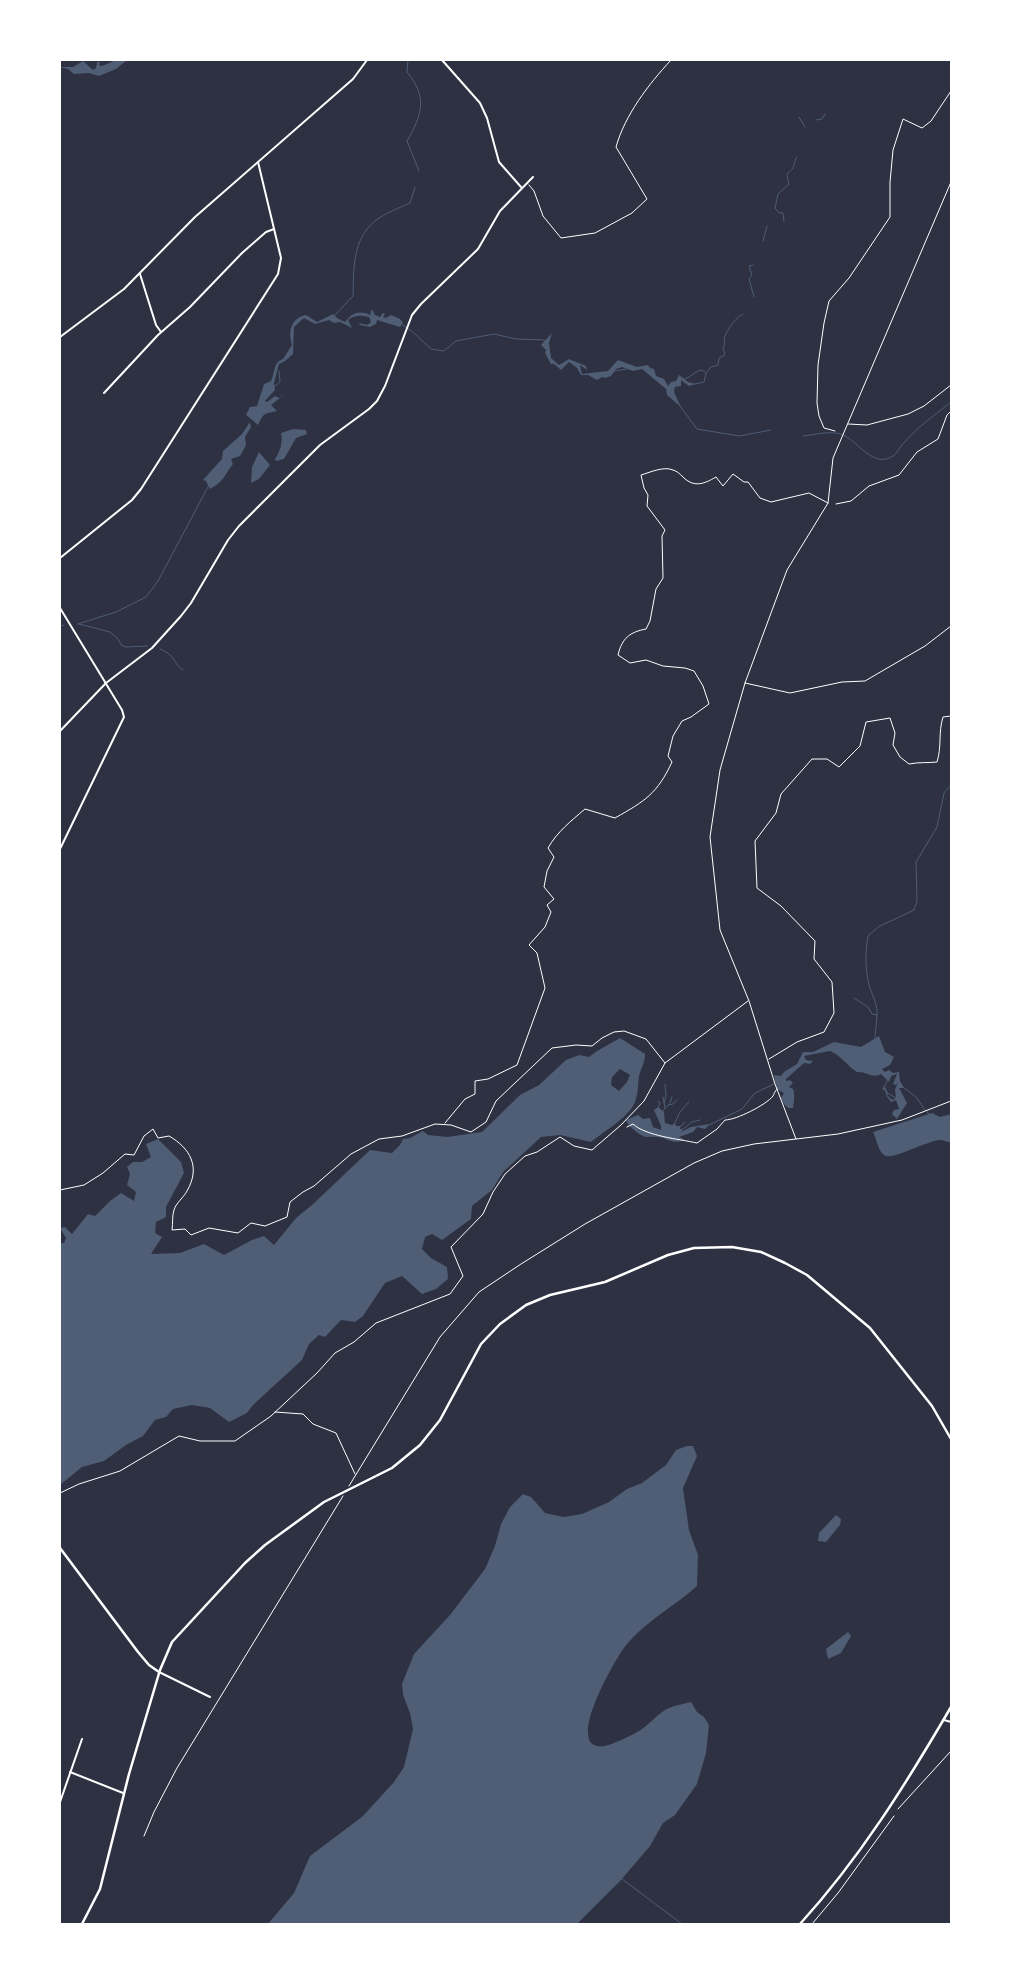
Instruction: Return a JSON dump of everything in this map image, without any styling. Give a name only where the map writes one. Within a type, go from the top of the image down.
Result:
[{"type":"street","points":[[60,337],[102,308],[140,274],[195,217],[352,79],[367,60]]},
{"type":"street","points":[[442,60],[480,103],[499,162],[522,188]]},
{"type":"street","points":[[60,558],[132,500],[147,481],[278,274],[281,260],[258,162]]},
{"type":"street","points":[[60,731],[106,683],[152,648],[181,616],[228,540],[239,526],[320,445],[374,405],[383,391],[408,323],[421,304],[478,250],[498,214],[533,177]]},
{"type":"street","points":[[104,393],[161,332],[190,307],[266,232],[274,229]]},
{"type":"street","points":[[140,274],[156,325],[161,332]]},
{"type":"street","points":[[60,608],[122,710],[124,719],[60,848]]},
{"type":"street","points":[[82,1924],[99,1891],[124,1793],[160,1672],[168,1649],[174,1640],[249,1559],[317,1506],[392,1468],[425,1440],[444,1415],[481,1344],[496,1328],[521,1308],[543,1297],[606,1282],[678,1252],[694,1248],[714,1246],[744,1248],[767,1254],[800,1271],[821,1285],[880,1338],[934,1409],[951,1439]]},
{"type":"street","points":[[60,1548],[138,1652],[152,1667],[210,1697]]},
{"type":"street","points":[[800,1924],[873,1833],[899,1794],[951,1707]]},
{"type":"street","points":[[944,1720],[951,1722]]},
{"type":"street","points":[[60,1802],[82,1738]]},
{"type":"street","points":[[70,1772],[124,1793]]},
{"type":"path","points":[[527,182],[534,191],[543,216],[561,238],[595,233],[632,213],[647,199],[616,147],[621,129],[656,77],[671,60]]},
{"type":"path","points":[[836,431],[824,428],[819,416],[817,403],[818,365],[829,301],[849,278],[890,216],[892,150],[902,119],[922,128],[931,121],[951,91]]},
{"type":"path","points":[[796,1139],[776,1087],[749,1000],[720,930],[710,837],[720,770],[745,684],[787,570],[828,503],[833,458],[838,444],[951,182]]},
{"type":"path","points":[[847,424],[868,425],[908,414],[924,406],[951,385]]},
{"type":"path","points":[[836,504],[851,501],[869,486],[899,475],[916,452],[938,439],[947,415],[951,411]]},
{"type":"path","points":[[444,1124],[465,1100],[475,1094],[475,1081],[488,1080],[517,1065],[545,988],[537,953],[529,945],[545,927],[551,912],[547,905],[554,899],[544,887],[547,871],[554,857],[548,848],[552,840],[584,809],[615,818],[640,804],[659,787],[672,762],[668,756],[673,736],[682,721],[709,704],[703,686],[694,671],[685,668],[663,666],[646,660],[630,663],[618,655],[620,646],[632,632],[646,629],[650,622],[656,589],[663,578],[662,536],[665,530],[647,506],[648,495],[644,488],[642,475],[671,468],[688,482],[702,484],[716,477],[723,486],[733,474],[744,482],[748,482],[760,498],[771,502],[809,493],[828,503]]},
{"type":"path","points":[[745,684],[790,693],[842,682],[865,681],[925,646],[951,626]]},
{"type":"path","points":[[768,1060],[797,1042],[824,1032],[834,1013],[832,982],[814,958],[815,941],[781,906],[757,888],[755,841],[776,813],[781,794],[807,764],[812,759],[827,759],[839,767],[860,746],[866,722],[890,718],[895,733],[893,745],[900,757],[909,764],[918,762],[928,764],[937,762],[941,750],[940,728],[943,717],[951,716]]},
{"type":"path","points":[[60,1493],[79,1484],[120,1471],[179,1436],[200,1441],[235,1441],[275,1412],[317,1373],[335,1353],[354,1342],[376,1323],[450,1294],[463,1276],[451,1247],[483,1214],[493,1192],[505,1174],[525,1156],[537,1152],[560,1137],[574,1146],[592,1150],[629,1117],[652,1089],[665,1063],[749,1000]]},
{"type":"path","points":[[60,1190],[84,1185],[103,1173],[125,1154],[134,1155],[144,1136],[153,1129],[158,1138],[169,1136],[181,1143],[192,1158],[193,1173],[191,1183],[174,1208],[172,1230],[185,1229],[191,1235],[209,1228],[238,1234],[251,1223],[265,1226],[287,1217],[290,1202],[314,1186],[351,1154],[379,1139],[402,1136],[435,1124],[444,1124],[471,1132],[486,1122],[496,1101],[552,1048],[576,1045],[592,1046],[614,1032],[624,1031],[646,1039],[665,1063]]},
{"type":"path","points":[[628,1127],[633,1124],[638,1129],[697,1143],[717,1130],[725,1120],[733,1120],[760,1106],[772,1096],[776,1087]]},
{"type":"path","points":[[144,1836],[177,1768],[346,1490],[440,1338],[479,1292],[585,1224],[694,1163],[722,1151],[754,1144],[838,1134],[902,1120],[951,1100]]},
{"type":"path","points":[[275,1412],[303,1414],[313,1424],[336,1433],[356,1475]]},
{"type":"path","points":[[898,1809],[951,1751]]},
{"type":"path","points":[[812,1924],[838,1893],[894,1816]]},
{"type":"water","points":[[116,60],[127,60],[116,69],[99,76],[89,73],[74,74],[68,69],[60,67],[73,67],[83,61],[93,70],[96,68],[97,62],[100,62],[99,65],[102,66]]},
{"type":"water","points":[[372,309],[375,315],[380,317],[383,313],[385,314],[383,317],[386,318],[391,315],[400,319],[403,323],[400,327],[377,320],[376,324],[370,327],[360,325],[359,323],[367,325],[371,322],[369,317],[358,316],[348,320],[352,328],[340,322],[334,323],[329,320],[315,324],[304,318],[294,327],[293,354],[279,364],[274,383],[275,390],[265,401],[267,402],[275,396],[279,398],[285,394],[271,405],[277,411],[264,415],[258,425],[246,415],[250,407],[257,406],[264,384],[271,381],[277,363],[283,359],[292,345],[290,331],[296,319],[306,315],[317,322],[333,314],[345,322],[356,313],[370,315]]},
{"type":"water","points":[[552,333],[549,343],[551,358],[559,365],[569,359],[586,366],[587,370],[580,365],[582,374],[608,371],[618,360],[637,367],[648,365],[654,369],[656,376],[664,379],[668,386],[671,382],[676,381],[679,375],[688,382],[696,384],[689,386],[681,380],[681,386],[675,387],[674,392],[681,407],[667,395],[666,389],[642,369],[633,371],[622,367],[616,369],[611,376],[602,377],[597,380],[588,375],[581,375],[577,368],[569,362],[561,370],[554,364],[551,364],[545,353],[546,350],[541,345]]},
{"type":"water","points":[[250,422],[251,427],[245,437],[246,445],[240,456],[231,459],[233,464],[224,478],[210,489],[206,481],[203,480],[222,459],[223,451],[242,434]]},
{"type":"water","points":[[293,429],[306,430],[307,434],[296,438],[284,459],[276,461],[275,459],[280,450],[281,433]]},
{"type":"water","points":[[259,452],[270,465],[259,479],[251,483],[252,467]]},
{"type":"water","points":[[879,1036],[885,1052],[894,1057],[890,1065],[882,1069],[885,1072],[889,1070],[893,1073],[899,1072],[900,1081],[904,1088],[899,1088],[907,1103],[897,1119],[892,1114],[894,1110],[899,1109],[896,1100],[891,1102],[882,1088],[885,1087],[887,1095],[892,1100],[896,1098],[895,1090],[898,1082],[896,1085],[893,1084],[897,1074],[891,1076],[889,1082],[881,1074],[875,1076],[857,1072],[830,1051],[804,1056],[806,1060],[813,1061],[810,1064],[804,1063],[786,1079],[786,1081],[790,1080],[793,1083],[789,1087],[794,1091],[793,1108],[788,1108],[784,1104],[781,1098],[784,1093],[777,1089],[774,1076],[781,1076],[797,1064],[803,1052],[813,1052],[834,1042],[861,1047]]},
{"type":"water","points":[[620,1038],[645,1054],[639,1076],[637,1096],[629,1111],[617,1123],[591,1142],[560,1135],[541,1137],[503,1172],[492,1190],[472,1206],[471,1219],[442,1240],[432,1234],[425,1237],[422,1249],[431,1258],[447,1267],[448,1279],[436,1289],[422,1294],[402,1276],[385,1283],[363,1316],[355,1322],[341,1320],[325,1337],[319,1335],[309,1344],[302,1360],[253,1405],[247,1413],[229,1422],[210,1408],[192,1405],[173,1409],[166,1417],[155,1420],[143,1436],[126,1445],[104,1461],[82,1467],[60,1485],[60,1243],[64,1243],[66,1238],[60,1228],[65,1227],[72,1234],[88,1214],[95,1216],[121,1193],[134,1201],[136,1192],[127,1185],[130,1174],[127,1167],[133,1162],[142,1162],[151,1157],[146,1144],[158,1139],[181,1162],[184,1173],[166,1207],[166,1217],[156,1222],[155,1233],[162,1237],[151,1254],[180,1253],[204,1244],[224,1255],[252,1240],[264,1236],[274,1245],[296,1218],[370,1150],[392,1153],[403,1139],[410,1138],[423,1131],[428,1135],[447,1137],[482,1132],[520,1095],[539,1085],[566,1060],[579,1055],[589,1057]],"holes":[[[620,1069],[630,1075],[619,1091],[611,1085],[612,1077]]]},
{"type":"water","points":[[658,1107],[664,1112],[665,1123],[672,1125],[675,1123],[676,1126],[680,1126],[680,1129],[683,1129],[681,1132],[691,1127],[710,1124],[705,1129],[697,1127],[693,1132],[679,1137],[684,1139],[675,1142],[658,1137],[643,1136],[633,1129],[626,1120],[638,1115],[643,1119],[650,1118],[653,1127],[661,1130],[654,1110]]},
{"type":"water","points":[[932,1113],[940,1117],[951,1114],[951,1143],[941,1140],[934,1141],[890,1156],[886,1156],[881,1152],[873,1132]]},
{"type":"water","points":[[693,1446],[697,1456],[683,1488],[689,1530],[698,1555],[697,1586],[652,1620],[635,1635],[621,1652],[596,1701],[590,1719],[588,1734],[592,1744],[608,1745],[639,1731],[665,1710],[691,1702],[709,1725],[706,1753],[697,1784],[675,1815],[663,1823],[650,1846],[621,1880],[577,1924],[268,1924],[294,1893],[310,1856],[363,1816],[394,1782],[404,1767],[413,1729],[410,1713],[403,1695],[402,1684],[414,1654],[450,1615],[485,1569],[495,1546],[501,1524],[510,1507],[523,1494],[531,1497],[545,1513],[564,1517],[582,1514],[609,1502],[627,1489],[642,1483],[666,1465],[676,1450]]},
{"type":"water","points":[[836,1515],[841,1519],[840,1525],[826,1542],[818,1541],[819,1533]]},
{"type":"water","points":[[848,1632],[851,1636],[841,1653],[828,1659],[826,1649]]},
{"type":"waterway","points":[[408,60],[407,72],[418,90],[420,106],[416,123],[407,141],[419,171]]},
{"type":"waterway","points":[[816,120],[822,119],[825,114]]},
{"type":"waterway","points":[[799,117],[805,127]]},
{"type":"waterway","points":[[784,222],[783,213],[779,213],[775,208],[778,194],[789,184],[788,174],[793,168],[797,157]]},
{"type":"waterway","points":[[334,316],[353,296],[356,255],[358,246],[367,229],[379,218],[410,203],[415,187]]},
{"type":"waterway","points":[[763,241],[767,226]]},
{"type":"waterway","points":[[753,265],[749,266],[752,275],[749,279],[754,297]]},
{"type":"waterway","points":[[695,384],[704,382],[706,373],[711,367],[718,365],[719,358],[725,355],[723,348],[726,333],[743,314]]},
{"type":"waterway","points":[[401,324],[413,332],[431,349],[444,351],[456,341],[494,334],[516,339],[544,340],[545,343]]},
{"type":"waterway","points":[[614,371],[627,369]]},
{"type":"waterway","points":[[274,387],[280,382],[279,371]]},
{"type":"waterway","points":[[684,379],[699,371],[705,372]]},
{"type":"waterway","points":[[803,436],[830,433],[840,434],[850,439],[872,457],[884,459],[895,454],[926,421],[951,402]]},
{"type":"waterway","points":[[680,406],[697,429],[739,436],[771,430]]},
{"type":"waterway","points":[[78,624],[116,612],[146,597],[158,581],[209,485]]},
{"type":"waterway","points":[[79,624],[110,632],[118,639],[121,645],[126,647],[147,646]]},
{"type":"waterway","points":[[60,626],[64,625]]},
{"type":"waterway","points":[[160,649],[169,654],[183,670]]},
{"type":"waterway","points":[[877,1015],[866,969],[868,936],[878,927],[914,910],[917,901],[916,862],[937,827],[944,793],[951,785]]},
{"type":"waterway","points":[[854,998],[868,1007],[872,1014],[877,1015],[875,1038]]},
{"type":"waterway","points":[[884,1087],[888,1079]]},
{"type":"waterway","points":[[664,1103],[666,1095],[665,1084]]},
{"type":"waterway","points":[[709,1125],[742,1109],[755,1093],[774,1084]]},
{"type":"waterway","points":[[903,1087],[917,1098],[925,1110]]},
{"type":"waterway","points":[[886,1092],[896,1098]]},
{"type":"waterway","points":[[663,1097],[665,1108]]},
{"type":"waterway","points":[[670,1103],[672,1097]]},
{"type":"waterway","points":[[663,1111],[668,1105],[673,1104],[677,1100]]},
{"type":"waterway","points":[[658,1101],[660,1103],[658,1108]]},
{"type":"waterway","points":[[674,1125],[680,1112],[689,1102]]},
{"type":"waterway","points":[[682,1130],[692,1122],[700,1120]]},
{"type":"waterway","points":[[680,1127],[685,1122]]},
{"type":"waterway","points":[[622,1879],[682,1924]]}]
